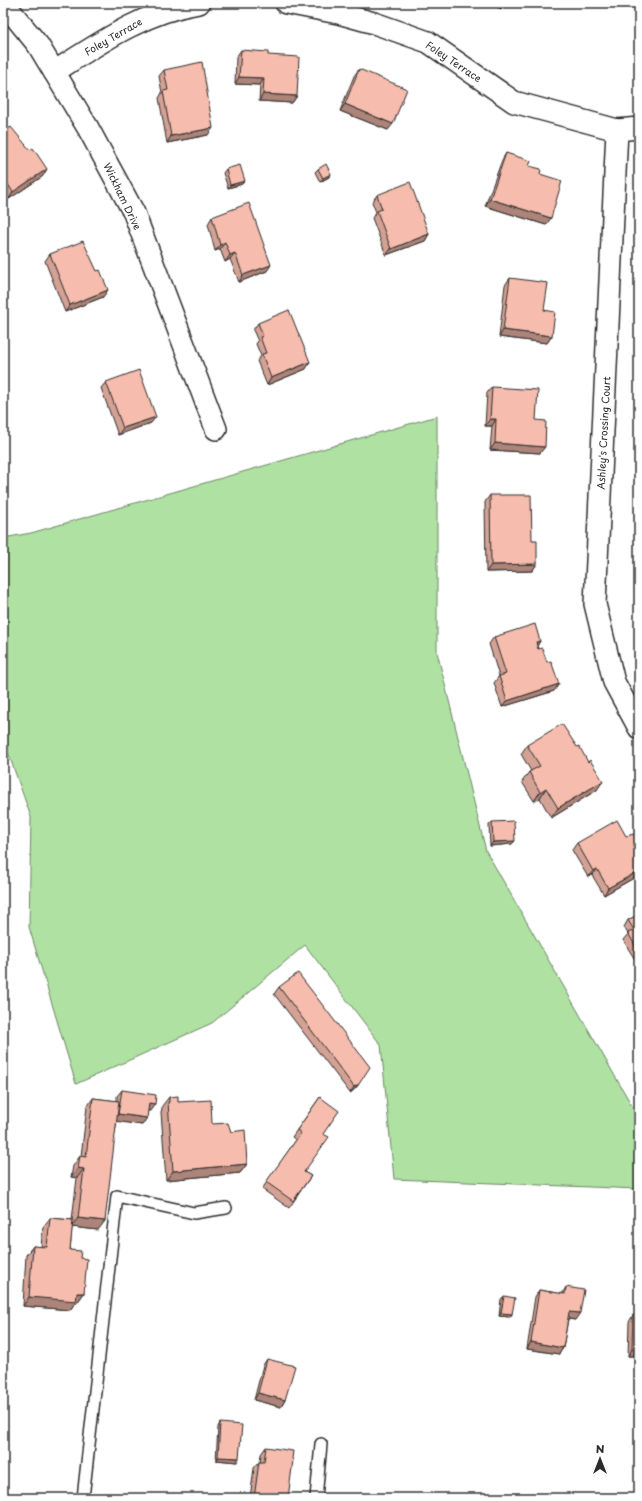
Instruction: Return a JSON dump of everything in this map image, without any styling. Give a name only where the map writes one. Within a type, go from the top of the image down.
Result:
[{"type":"street","name":"Wickham Drive","points":[[4,3],[38,46],[88,128],[134,213],[216,429]]},
{"type":"street","name":"Foley Terrace","points":[[54,72],[110,37],[146,17],[168,9],[199,3]]},
{"type":"street","name":"Foley Terrace","points":[[286,3],[338,13],[374,23],[428,42],[514,102],[617,130]]},
{"type":"street","points":[[617,130],[639,128]]},
{"type":"street","name":"Ashley's Crossing Court","points":[[617,130],[595,604],[614,682],[639,728]]},
{"type":"lane","points":[[83,1498],[117,1196],[194,1213],[226,1208]]},
{"type":"lane","points":[[316,1498],[321,1444]]},
{"type":"green space","points":[[437,416],[437,652],[486,851],[639,1118],[639,1189],[394,1179],[381,1045],[305,945],[212,1023],[76,1084],[29,927],[31,817],[3,738],[3,538],[31,533]]},
{"type":"building","points":[[241,50],[268,52],[268,55],[299,57],[297,96],[263,94],[264,78],[239,77]]},
{"type":"building","points":[[202,62],[213,128],[171,136],[163,91],[168,90],[164,70]]},
{"type":"building","points":[[359,69],[407,89],[393,124],[345,104]]},
{"type":"building","points":[[11,127],[30,150],[33,148],[47,169],[13,192],[3,177],[3,132]]},
{"type":"building","points":[[506,153],[531,161],[529,166],[541,169],[540,174],[562,181],[551,218],[490,199]]},
{"type":"building","points":[[326,164],[331,174],[323,178],[318,169]]},
{"type":"building","points":[[240,165],[245,181],[230,185],[226,169]]},
{"type":"building","points":[[410,182],[429,234],[391,249],[377,211],[382,209],[377,195]]},
{"type":"building","points":[[249,203],[271,265],[243,275],[235,253],[230,255],[225,242],[220,245],[212,217]]},
{"type":"building","points":[[83,241],[97,271],[100,270],[108,290],[70,305],[50,254]]},
{"type":"building","points":[[510,278],[548,283],[544,310],[555,312],[552,336],[503,330]]},
{"type":"building","points":[[289,310],[310,362],[271,378],[262,354],[266,353],[260,337],[263,336],[258,323]]},
{"type":"building","points":[[139,370],[156,417],[123,428],[106,382]]},
{"type":"building","points":[[492,387],[538,390],[536,420],[546,421],[545,447],[495,443],[496,419],[490,419]]},
{"type":"building","points":[[490,495],[531,495],[532,540],[537,540],[537,564],[491,565]]},
{"type":"building","points":[[535,624],[540,641],[536,642],[538,649],[542,648],[547,662],[551,661],[559,684],[507,701],[499,676],[506,674],[494,637]]},
{"type":"building","points":[[562,724],[577,747],[579,746],[588,762],[590,760],[603,781],[558,808],[546,788],[540,792],[529,772],[540,766],[527,745]]},
{"type":"building","points":[[617,820],[626,836],[634,834],[639,843],[639,871],[608,888],[597,869],[593,871],[577,843]]},
{"type":"building","points":[[514,821],[515,841],[493,842],[492,822]]},
{"type":"building","points":[[639,914],[639,952],[628,933],[634,930],[628,920]]},
{"type":"building","points":[[298,973],[370,1067],[359,1084],[354,1087],[279,987]]},
{"type":"building","points":[[122,1090],[156,1095],[155,1104],[149,1103],[147,1118],[118,1114]]},
{"type":"building","points":[[178,1096],[178,1102],[211,1100],[212,1124],[228,1123],[231,1132],[245,1130],[247,1164],[173,1171],[168,1102],[169,1097]]},
{"type":"building","points":[[320,1097],[339,1111],[323,1134],[329,1137],[304,1172],[311,1176],[293,1201],[266,1182],[301,1133],[297,1130]]},
{"type":"building","points":[[93,1098],[119,1101],[105,1221],[78,1218],[84,1169],[78,1168],[80,1156],[86,1157]]},
{"type":"building","points":[[50,1218],[73,1220],[70,1250],[81,1251],[80,1258],[87,1259],[84,1293],[77,1293],[76,1301],[29,1297],[33,1246],[47,1247]]},
{"type":"building","points":[[566,1287],[584,1290],[580,1313],[569,1312],[563,1348],[531,1342],[539,1290],[565,1294]]},
{"type":"building","points":[[504,1296],[515,1298],[512,1314],[501,1313]]},
{"type":"building","points":[[633,1315],[639,1315],[639,1349],[632,1349]]},
{"type":"building","points":[[267,1359],[295,1366],[285,1400],[258,1393]]},
{"type":"building","points":[[220,1423],[242,1425],[239,1458],[218,1457]]},
{"type":"building","points":[[266,1447],[293,1451],[288,1498],[254,1498],[259,1462],[264,1462]]}]
